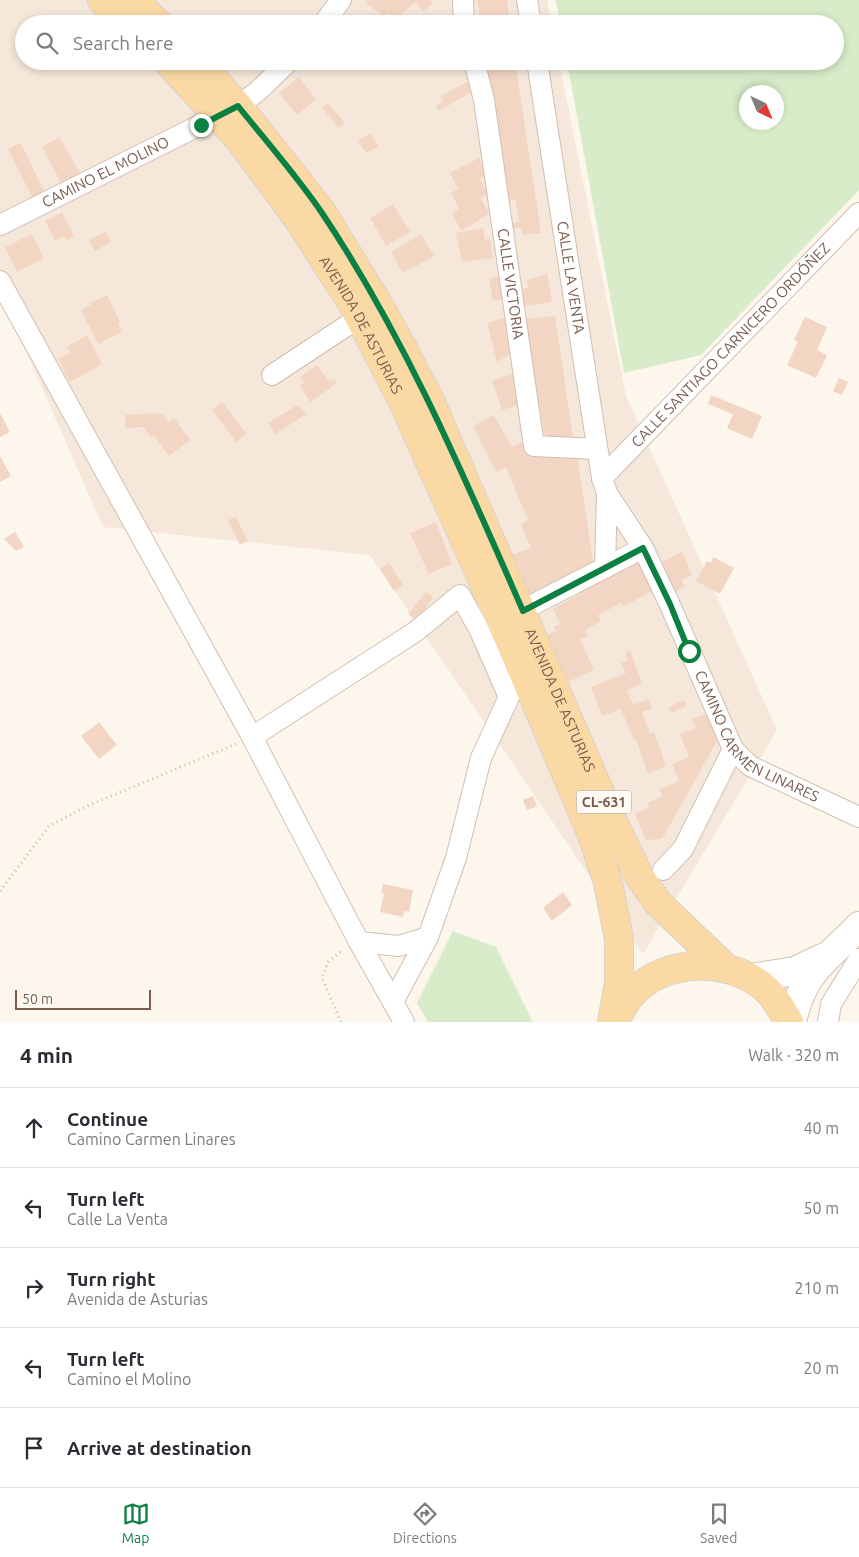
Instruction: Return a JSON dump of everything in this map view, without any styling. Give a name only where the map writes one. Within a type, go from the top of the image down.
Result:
[{"type":"main road","points":[[102,0],[118,15]]},
{"type":"main road","points":[[133,0],[149,15]]},
{"type":"main road","name":"AVENIDA DE ASTURIAS","points":[[178,70],[228,111],[321,212],[377,302],[430,401],[502,623],[608,811],[639,876],[658,903],[725,967]]},
{"type":"main road","name":"AVENIDA DE ASTURIAS","points":[[203,70],[228,111],[240,140],[298,219],[360,316],[404,404],[502,623],[592,837],[608,883],[619,939],[619,982],[613,1022]]},
{"type":"main road","points":[[790,1022],[806,981],[826,956],[859,926]]},
{"type":"main road","points":[[751,978],[794,971],[826,956]]},
{"type":"main road","name":"CL-631","points":[[613,1022],[632,993],[659,975],[688,966],[725,967],[751,978],[765,988],[778,1002],[790,1022]]},
{"type":"street","points":[[330,15],[341,0]]},
{"type":"street","points":[[463,0],[464,15]]},
{"type":"street","points":[[527,0],[530,15]]},
{"type":"street","name":"CAMINO EL MOLINO","points":[[0,225],[228,111],[258,91],[280,70]]},
{"type":"street","name":"CALLE VICTORIA","points":[[476,70],[484,100],[534,446],[597,450]]},
{"type":"street","name":"CALLE LA VENTA","points":[[538,70],[604,485],[605,568]]},
{"type":"street","name":"CALLE SANTIAGO CARNICERO ORDÓÑEZ","points":[[604,485],[859,213]]},
{"type":"street","points":[[0,281],[252,737],[404,1022]]},
{"type":"street","points":[[272,375],[360,316]]},
{"type":"street","name":"CALLE LA VENTA","points":[[604,485],[643,548]]},
{"type":"street","points":[[502,623],[643,548]]},
{"type":"street","name":"CAMINO CARMEN LINARES","points":[[643,548],[670,604],[733,749],[750,766],[859,817]]},
{"type":"street","points":[[252,737],[416,632],[460,595],[502,623]]},
{"type":"street","points":[[393,1002],[428,937],[456,858],[481,758],[509,697],[502,623]]},
{"type":"street","points":[[663,870],[683,849],[733,749]]},
{"type":"street","points":[[360,942],[399,946],[428,937]]},
{"type":"street","points":[[828,1022],[831,1004],[859,959]]},
{"type":"path","points":[[0,891],[49,826],[86,806],[252,737]]},
{"type":"path","points":[[341,1022],[322,978],[328,962],[344,948],[360,942]]},
{"type":"shaded area","points":[[0,0],[547,0],[550,15],[15,15],[15,70],[561,70],[626,396],[777,730],[643,954],[370,555],[103,527],[0,292]]},
{"type":"green space","points":[[556,0],[859,0],[859,190],[701,355],[624,373],[569,70],[844,70],[844,15],[558,15]]},
{"type":"green space","points":[[453,931],[496,947],[533,1022],[428,1022],[417,1003]]},
{"type":"building","points":[[368,0],[430,0],[433,3],[423,11],[415,2],[401,15],[389,15],[387,13],[383,15],[366,3]]},
{"type":"building","points":[[477,0],[507,0],[509,15],[480,15]]},
{"type":"building","points":[[486,70],[516,70],[541,233],[522,235],[521,228],[511,229],[510,224],[519,222],[515,199],[507,201]]},
{"type":"building","points":[[299,77],[316,99],[297,115],[279,93]]},
{"type":"building","points":[[470,80],[473,91],[439,111],[436,106],[443,102],[440,97]]},
{"type":"building","points":[[328,103],[345,123],[339,128],[322,108]]},
{"type":"building","points":[[370,133],[379,146],[366,153],[358,141]]},
{"type":"building","points":[[59,137],[82,176],[63,186],[42,147]]},
{"type":"building","points":[[21,143],[45,193],[33,199],[8,149]]},
{"type":"building","points":[[479,158],[488,175],[480,178],[488,194],[481,198],[489,214],[461,231],[452,213],[459,209],[451,193],[458,189],[450,173]]},
{"type":"building","points":[[393,204],[410,232],[386,246],[370,218]]},
{"type":"building","points":[[62,212],[74,236],[67,240],[65,236],[55,241],[45,221]]},
{"type":"building","points":[[483,228],[485,240],[490,239],[493,258],[462,262],[456,233]]},
{"type":"building","points":[[105,232],[111,242],[95,251],[89,240]]},
{"type":"building","points":[[32,234],[44,258],[17,272],[5,247]]},
{"type":"building","points":[[421,234],[434,256],[403,273],[391,252]]},
{"type":"building","points":[[547,274],[552,302],[523,306],[520,289],[528,288],[527,280]]},
{"type":"building","points":[[499,277],[503,300],[493,301],[489,278]]},
{"type":"building","points":[[107,295],[120,322],[118,323],[122,332],[98,344],[81,310],[91,305],[90,303]]},
{"type":"building","points":[[555,316],[573,437],[555,440],[544,434],[525,319]]},
{"type":"building","points":[[507,317],[514,352],[497,362],[487,323]]},
{"type":"building","points":[[805,317],[827,327],[817,350],[827,355],[816,378],[787,365],[798,342],[794,340]]},
{"type":"building","points":[[87,335],[102,364],[70,382],[58,359],[70,353],[67,347]]},
{"type":"building","points":[[317,365],[330,382],[334,379],[337,383],[311,402],[299,386],[304,382],[300,377]]},
{"type":"building","points":[[515,373],[525,403],[502,410],[492,381]]},
{"type":"building","points":[[839,378],[848,382],[842,395],[833,391]]},
{"type":"building","points":[[711,395],[762,416],[752,439],[727,428],[733,414],[708,404]]},
{"type":"building","points":[[222,402],[247,434],[236,442],[212,410]]},
{"type":"building","points":[[297,405],[307,414],[275,434],[268,423]]},
{"type":"building","points":[[0,413],[10,432],[0,437]]},
{"type":"building","points":[[162,413],[169,422],[174,418],[190,440],[169,456],[154,435],[151,437],[143,427],[125,428],[125,415]]},
{"type":"building","points":[[494,415],[512,447],[523,441],[519,425],[525,424],[533,454],[577,455],[593,561],[557,587],[530,598],[512,555],[531,548],[521,524],[528,520],[506,467],[496,472],[473,426]]},
{"type":"building","points":[[0,456],[11,476],[0,482]]},
{"type":"building","points":[[236,517],[248,541],[240,545],[228,520]]},
{"type":"building","points":[[436,522],[452,564],[429,574],[410,533]]},
{"type":"building","points":[[15,532],[24,547],[16,551],[4,539]]},
{"type":"building","points":[[682,552],[692,575],[682,580],[685,587],[675,592],[662,562]]},
{"type":"building","points":[[638,557],[655,589],[623,607],[621,603],[598,615],[601,621],[585,630],[588,636],[580,639],[594,670],[566,683],[546,635],[556,631],[554,627],[560,624],[553,609],[607,578],[605,576]]},
{"type":"building","points":[[713,557],[734,568],[720,594],[696,581],[707,561],[711,563]]},
{"type":"building","points":[[389,563],[403,585],[394,591],[380,569]]},
{"type":"building","points":[[426,592],[433,598],[416,620],[408,614]]},
{"type":"building","points":[[630,650],[642,684],[627,690],[633,705],[648,699],[652,709],[642,712],[650,734],[654,732],[666,766],[648,774],[636,739],[634,740],[621,709],[602,716],[591,687],[626,673],[621,663],[628,660],[625,653]]},
{"type":"building","points":[[684,700],[687,706],[671,713],[669,707]]},
{"type":"building","points":[[706,714],[717,741],[662,839],[646,840],[635,814],[649,807],[648,803],[663,796],[659,790],[679,781],[672,764],[689,757],[680,734],[696,728],[692,719]]},
{"type":"building","points":[[99,722],[117,745],[99,759],[81,736]]},
{"type":"building","points":[[533,796],[537,806],[527,810],[523,800]]},
{"type":"building","points":[[383,884],[413,890],[409,912],[404,911],[403,917],[380,912],[384,894],[381,893]]},
{"type":"building","points":[[563,892],[572,905],[552,921],[543,908]]},
{"type":"route","points":[[201,125],[238,106],[321,212],[377,302],[430,401],[523,611],[643,548],[670,604],[689,651]]}]
